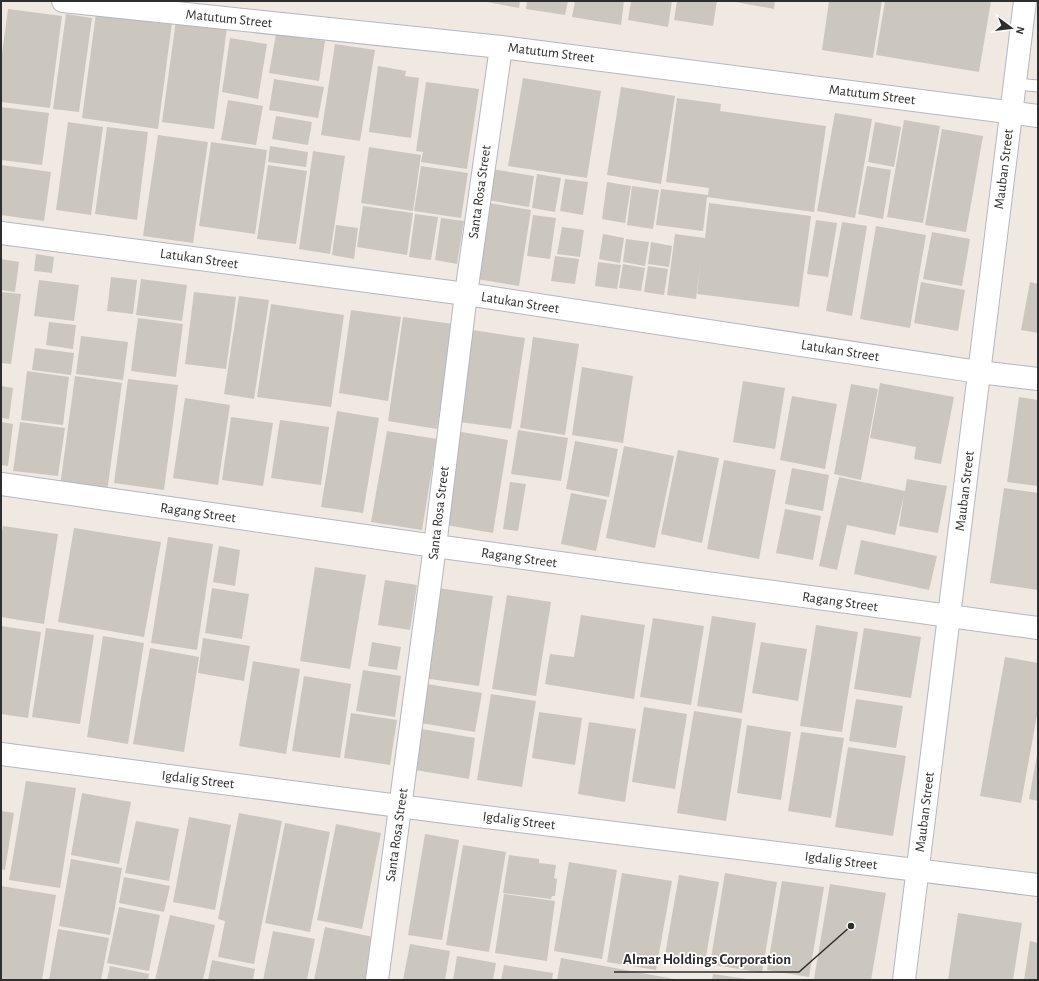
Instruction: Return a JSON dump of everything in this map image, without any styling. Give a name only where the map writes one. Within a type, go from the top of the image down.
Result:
[{"type":"street","name":"Mauban Street","points":[[904,980],[1025,1]]},
{"type":"street","name":"Matutum Street","points":[[74,2],[501,47],[1038,116]]},
{"type":"street","name":"Santa Rosa Street","points":[[377,980],[435,546],[466,294],[501,47]]},
{"type":"street","name":"Latukan Street","points":[[1,233],[466,294],[979,372],[1038,379]]},
{"type":"street","name":"Ragang Street","points":[[1,484],[435,546],[1038,628]]},
{"type":"street","name":"Igdalig Street","points":[[1,754],[469,815],[1038,885]]},
{"type":"lane","points":[[1015,84],[1038,86]]},
{"type":"building","points":[[481,1],[520,1],[519,8]]},
{"type":"building","points":[[527,1],[568,1],[565,15],[526,9]]},
{"type":"building","points":[[575,1],[624,1],[621,25],[572,17]]},
{"type":"building","points":[[631,1],[672,1],[668,27],[628,20]]},
{"type":"building","points":[[677,1],[717,1],[713,26],[674,20]]},
{"type":"building","points":[[730,1],[775,1],[774,9]]},
{"type":"building","points":[[829,1],[882,1],[873,58],[822,50]]},
{"type":"building","points":[[885,1],[991,1],[979,72],[876,55]]},
{"type":"building","points":[[8,9],[62,16],[50,108],[1,102],[1,61]]},
{"type":"building","points":[[96,13],[172,23],[158,129],[82,118]]},
{"type":"building","points":[[66,14],[92,18],[79,112],[53,109]]},
{"type":"building","points":[[176,20],[227,27],[214,129],[162,122]]},
{"type":"building","points":[[276,34],[325,41],[319,81],[269,73]]},
{"type":"building","points":[[230,38],[267,44],[258,99],[222,92]]},
{"type":"building","points":[[335,44],[375,50],[360,141],[321,135]]},
{"type":"building","points":[[378,66],[406,71],[405,76],[419,78],[411,138],[369,132]]},
{"type":"building","points":[[523,78],[601,91],[587,178],[508,166]]},
{"type":"building","points":[[274,79],[324,87],[318,118],[269,110]]},
{"type":"building","points":[[426,82],[479,89],[467,169],[421,162],[423,152],[416,151]]},
{"type":"building","points":[[621,87],[675,96],[661,184],[607,175]]},
{"type":"building","points":[[677,98],[721,104],[720,111],[826,126],[814,212],[707,197],[703,231],[656,225],[661,189],[708,195],[709,188],[666,182]]},
{"type":"building","points":[[228,100],[263,106],[256,145],[221,140]]},
{"type":"building","points":[[1,107],[49,113],[42,165],[1,160]]},
{"type":"building","points":[[835,113],[872,119],[855,218],[817,211]]},
{"type":"building","points":[[276,116],[312,122],[308,145],[272,139]]},
{"type":"building","points":[[904,120],[940,126],[923,223],[887,217]]},
{"type":"building","points":[[68,122],[103,127],[91,215],[56,210]]},
{"type":"building","points":[[875,122],[901,127],[894,167],[868,162]]},
{"type":"building","points":[[107,127],[148,132],[137,220],[95,214]]},
{"type":"building","points":[[942,129],[983,136],[966,232],[925,225]]},
{"type":"building","points":[[158,135],[208,142],[193,243],[143,236]]},
{"type":"building","points":[[211,142],[267,150],[255,234],[199,226]]},
{"type":"building","points":[[270,146],[308,152],[306,167],[268,162]]},
{"type":"building","points":[[369,147],[421,155],[413,211],[361,203]]},
{"type":"building","points":[[313,151],[345,156],[330,254],[299,249]]},
{"type":"building","points":[[1,165],[51,172],[44,221],[1,215]]},
{"type":"building","points":[[268,165],[307,171],[296,244],[257,239]]},
{"type":"building","points":[[421,166],[468,173],[461,218],[414,211]]},
{"type":"building","points":[[867,166],[891,170],[883,219],[858,214]]},
{"type":"building","points":[[486,168],[534,176],[529,207],[481,199]]},
{"type":"building","points":[[537,174],[561,178],[555,212],[532,208]]},
{"type":"building","points":[[565,179],[588,182],[583,215],[560,211]]},
{"type":"building","points":[[607,182],[631,186],[625,223],[602,219]]},
{"type":"building","points":[[632,186],[659,190],[653,229],[627,225]]},
{"type":"building","points":[[483,202],[531,210],[519,286],[470,278]]},
{"type":"building","points":[[709,203],[811,216],[799,307],[697,294],[701,258],[696,299],[667,295],[675,234],[705,238]]},
{"type":"building","points":[[363,206],[413,213],[407,255],[357,247]]},
{"type":"building","points":[[415,214],[438,217],[431,260],[409,257]]},
{"type":"building","points":[[533,215],[556,218],[550,259],[527,256]]},
{"type":"building","points":[[441,218],[464,221],[457,264],[435,260]]},
{"type":"building","points":[[816,220],[837,223],[828,277],[807,274]]},
{"type":"building","points":[[842,222],[867,226],[852,316],[826,311]]},
{"type":"building","points":[[336,225],[358,228],[354,259],[332,255]]},
{"type":"building","points":[[876,226],[926,235],[910,328],[860,319]]},
{"type":"building","points":[[562,227],[584,230],[580,257],[557,254]]},
{"type":"building","points":[[932,232],[970,239],[962,286],[923,279]]},
{"type":"building","points":[[603,234],[624,238],[620,263],[599,259]]},
{"type":"building","points":[[626,239],[649,242],[645,266],[623,262]]},
{"type":"building","points":[[651,242],[672,246],[669,267],[648,264]]},
{"type":"building","points":[[36,254],[54,257],[52,273],[34,271]]},
{"type":"building","points":[[555,256],[579,259],[575,284],[551,281]]},
{"type":"building","points":[[1,259],[19,262],[15,292],[1,290]]},
{"type":"building","points":[[598,262],[621,265],[617,289],[595,286]]},
{"type":"building","points":[[623,264],[645,268],[641,291],[619,288]]},
{"type":"building","points":[[648,266],[668,269],[664,295],[644,292]]},
{"type":"building","points":[[111,277],[137,280],[133,314],[107,311]]},
{"type":"building","points":[[141,279],[187,285],[182,321],[136,315]]},
{"type":"building","points":[[39,280],[79,285],[74,321],[34,316]]},
{"type":"building","points":[[921,282],[965,290],[958,331],[914,323]]},
{"type":"building","points":[[1030,282],[1038,284],[1038,333],[1021,330]]},
{"type":"building","points":[[1,292],[21,294],[11,364],[1,363]]},
{"type":"building","points":[[194,292],[236,297],[226,369],[185,364]]},
{"type":"building","points":[[239,296],[269,300],[254,399],[224,394]]},
{"type":"building","points":[[271,304],[344,315],[331,407],[257,397]]},
{"type":"building","points":[[351,310],[401,317],[388,401],[339,393]]},
{"type":"building","points":[[403,317],[453,324],[437,429],[388,421]]},
{"type":"building","points":[[138,318],[183,324],[176,377],[131,371]]},
{"type":"building","points":[[49,322],[76,325],[73,349],[46,345]]},
{"type":"building","points":[[466,329],[525,338],[511,429],[452,421]]},
{"type":"building","points":[[81,336],[128,342],[123,380],[76,374]]},
{"type":"building","points":[[533,337],[579,344],[565,435],[520,428]]},
{"type":"building","points":[[35,348],[74,353],[71,375],[32,370]]},
{"type":"building","points":[[582,367],[633,376],[623,443],[572,435]]},
{"type":"building","points":[[27,371],[69,377],[63,425],[21,420]]},
{"type":"building","points":[[75,376],[122,383],[107,492],[60,486]]},
{"type":"building","points":[[128,379],[178,385],[164,490],[114,483]]},
{"type":"building","points":[[743,381],[785,388],[775,449],[733,442]]},
{"type":"building","points":[[880,383],[954,397],[941,464],[914,459],[916,447],[870,438]]},
{"type":"building","points":[[851,384],[878,389],[861,480],[834,474]]},
{"type":"building","points":[[1,386],[13,388],[9,419],[1,418]]},
{"type":"building","points":[[792,396],[837,404],[825,469],[780,460]]},
{"type":"building","points":[[1019,397],[1038,400],[1038,486],[1007,482]]},
{"type":"building","points":[[185,398],[230,405],[218,485],[173,478]]},
{"type":"building","points":[[337,411],[379,418],[363,513],[321,507]]},
{"type":"building","points":[[231,417],[273,423],[263,486],[222,480]]},
{"type":"building","points":[[280,420],[329,427],[321,485],[271,478]]},
{"type":"building","points":[[1,422],[13,424],[8,466],[1,465]]},
{"type":"building","points":[[20,422],[65,428],[58,476],[13,471]]},
{"type":"building","points":[[518,430],[568,438],[561,481],[511,474]]},
{"type":"building","points":[[387,431],[437,439],[422,530],[371,522]]},
{"type":"building","points":[[456,431],[508,440],[493,533],[440,524]]},
{"type":"building","points":[[575,441],[618,449],[609,497],[566,489]]},
{"type":"building","points":[[624,446],[674,456],[655,548],[606,538]]},
{"type":"building","points":[[678,450],[719,458],[702,543],[661,534]]},
{"type":"building","points":[[724,460],[776,470],[759,559],[707,549]]},
{"type":"building","points":[[792,468],[829,475],[823,511],[785,504]]},
{"type":"building","points":[[839,477],[905,491],[907,479],[947,486],[938,533],[899,526],[904,495],[895,535],[847,525],[837,570],[819,566]]},
{"type":"building","points":[[510,482],[526,484],[518,531],[503,529]]},
{"type":"building","points":[[1004,488],[1038,493],[1038,590],[990,583]]},
{"type":"building","points":[[571,493],[607,500],[596,551],[561,544]]},
{"type":"building","points":[[785,509],[821,516],[813,560],[776,553]]},
{"type":"building","points":[[3,526],[58,534],[44,624],[1,617],[1,538]]},
{"type":"building","points":[[74,528],[161,542],[144,637],[58,622]]},
{"type":"building","points":[[168,537],[213,544],[197,650],[151,643]]},
{"type":"building","points":[[861,540],[937,556],[929,590],[854,574]]},
{"type":"building","points":[[219,546],[240,550],[235,586],[213,582]]},
{"type":"building","points":[[315,567],[366,575],[350,669],[300,661]]},
{"type":"building","points":[[385,580],[417,585],[410,630],[378,625]]},
{"type":"building","points":[[212,588],[249,594],[242,639],[205,633]]},
{"type":"building","points":[[438,588],[493,596],[479,686],[423,678]]},
{"type":"building","points":[[507,595],[551,602],[536,696],[492,689]]},
{"type":"building","points":[[581,615],[645,625],[634,699],[545,684],[550,654],[574,657]]},
{"type":"building","points":[[712,616],[756,623],[742,713],[697,706]]},
{"type":"building","points":[[653,618],[704,626],[691,705],[640,697]]},
{"type":"building","points":[[816,625],[858,632],[842,732],[800,726]]},
{"type":"building","points":[[1,626],[41,632],[28,718],[1,714]]},
{"type":"building","points":[[46,628],[94,635],[80,724],[32,717]]},
{"type":"building","points":[[864,628],[921,637],[911,698],[854,689]]},
{"type":"building","points":[[103,636],[144,643],[128,744],[87,737]]},
{"type":"building","points":[[203,638],[250,646],[244,681],[198,673]]},
{"type":"building","points":[[372,642],[401,647],[397,670],[368,666]]},
{"type":"building","points":[[761,642],[807,649],[798,701],[752,693]]},
{"type":"building","points":[[150,648],[199,657],[184,752],[133,744]]},
{"type":"building","points":[[1005,657],[1038,663],[1038,710],[1021,803],[980,796]]},
{"type":"building","points":[[253,661],[300,669],[286,754],[239,746]]},
{"type":"building","points":[[363,670],[401,676],[395,717],[356,711]]},
{"type":"building","points":[[304,676],[351,684],[340,758],[292,751]]},
{"type":"building","points":[[427,684],[482,693],[475,732],[421,723]]},
{"type":"building","points":[[491,694],[536,701],[522,787],[477,780]]},
{"type":"building","points":[[856,699],[903,706],[896,748],[849,741]]},
{"type":"building","points":[[644,707],[687,714],[675,789],[632,782]]},
{"type":"building","points":[[694,711],[742,719],[726,821],[677,813]]},
{"type":"building","points":[[539,712],[582,718],[575,765],[532,758]]},
{"type":"building","points":[[351,713],[397,720],[390,765],[344,758]]},
{"type":"building","points":[[589,722],[636,729],[625,802],[578,794]]},
{"type":"building","points":[[747,725],[791,732],[781,800],[737,793]]},
{"type":"building","points":[[422,729],[475,738],[469,779],[415,770]]},
{"type":"building","points":[[801,732],[844,738],[831,818],[788,811]]},
{"type":"building","points":[[848,747],[906,756],[893,836],[835,827]]},
{"type":"building","points":[[1038,755],[1038,801],[1029,799]]},
{"type":"building","points":[[26,781],[76,788],[60,888],[9,880]]},
{"type":"building","points":[[82,793],[131,802],[119,864],[71,855]]},
{"type":"building","points":[[1,811],[14,813],[5,870],[1,869]]},
{"type":"building","points":[[239,813],[282,821],[254,964],[218,957],[225,921],[218,919]]},
{"type":"building","points":[[189,817],[231,825],[215,910],[173,902]]},
{"type":"building","points":[[136,821],[179,829],[169,881],[125,873]]},
{"type":"building","points":[[285,823],[330,832],[310,932],[265,923]]},
{"type":"building","points":[[336,824],[381,833],[362,929],[317,920]]},
{"type":"building","points":[[425,834],[459,840],[442,940],[408,935]]},
{"type":"building","points":[[463,845],[506,852],[489,952],[446,945]]},
{"type":"building","points":[[509,855],[539,859],[539,863],[556,865],[554,878],[557,879],[555,896],[552,896],[551,899],[503,893]]},
{"type":"building","points":[[71,859],[122,868],[110,935],[59,926]]},
{"type":"building","points":[[569,862],[617,870],[602,959],[554,951]]},
{"type":"building","points":[[622,873],[672,881],[656,970],[607,962]]},
{"type":"building","points":[[725,873],[777,882],[762,973],[710,964]]},
{"type":"building","points":[[679,875],[719,882],[705,962],[665,955]]},
{"type":"building","points":[[124,877],[170,886],[164,912],[119,903]]},
{"type":"building","points":[[782,881],[824,887],[809,977],[767,970]]},
{"type":"building","points":[[830,884],[886,893],[871,980],[814,979]]},
{"type":"building","points":[[1,886],[56,895],[42,980],[1,980]]},
{"type":"building","points":[[504,894],[555,901],[547,961],[495,953]]},
{"type":"building","points":[[119,907],[160,915],[149,971],[107,963]]},
{"type":"building","points":[[958,913],[1022,923],[1013,980],[948,980]]},
{"type":"building","points":[[170,915],[215,925],[203,980],[155,980]]},
{"type":"building","points":[[325,927],[378,938],[369,980],[314,980]]},
{"type":"building","points":[[58,929],[109,938],[101,980],[49,980]]},
{"type":"building","points":[[273,931],[315,939],[307,980],[263,980]]},
{"type":"building","points":[[1030,941],[1038,943],[1038,980],[1024,980]]},
{"type":"building","points":[[410,944],[450,951],[445,980],[403,980]]},
{"type":"building","points":[[457,956],[496,963],[493,980],[453,980]]},
{"type":"building","points":[[561,958],[674,979],[674,980],[557,980]]},
{"type":"building","points":[[212,960],[255,969],[253,980],[208,980]]},
{"type":"building","points":[[504,965],[553,973],[552,980],[501,980]]},
{"type":"building","points":[[110,966],[149,974],[148,980],[107,980]]},
{"type":"building","points":[[713,974],[747,979],[747,980],[712,980]]},
{"type":"place","name":"Almar Holdings Corporation","points":[[851,926]]}]
